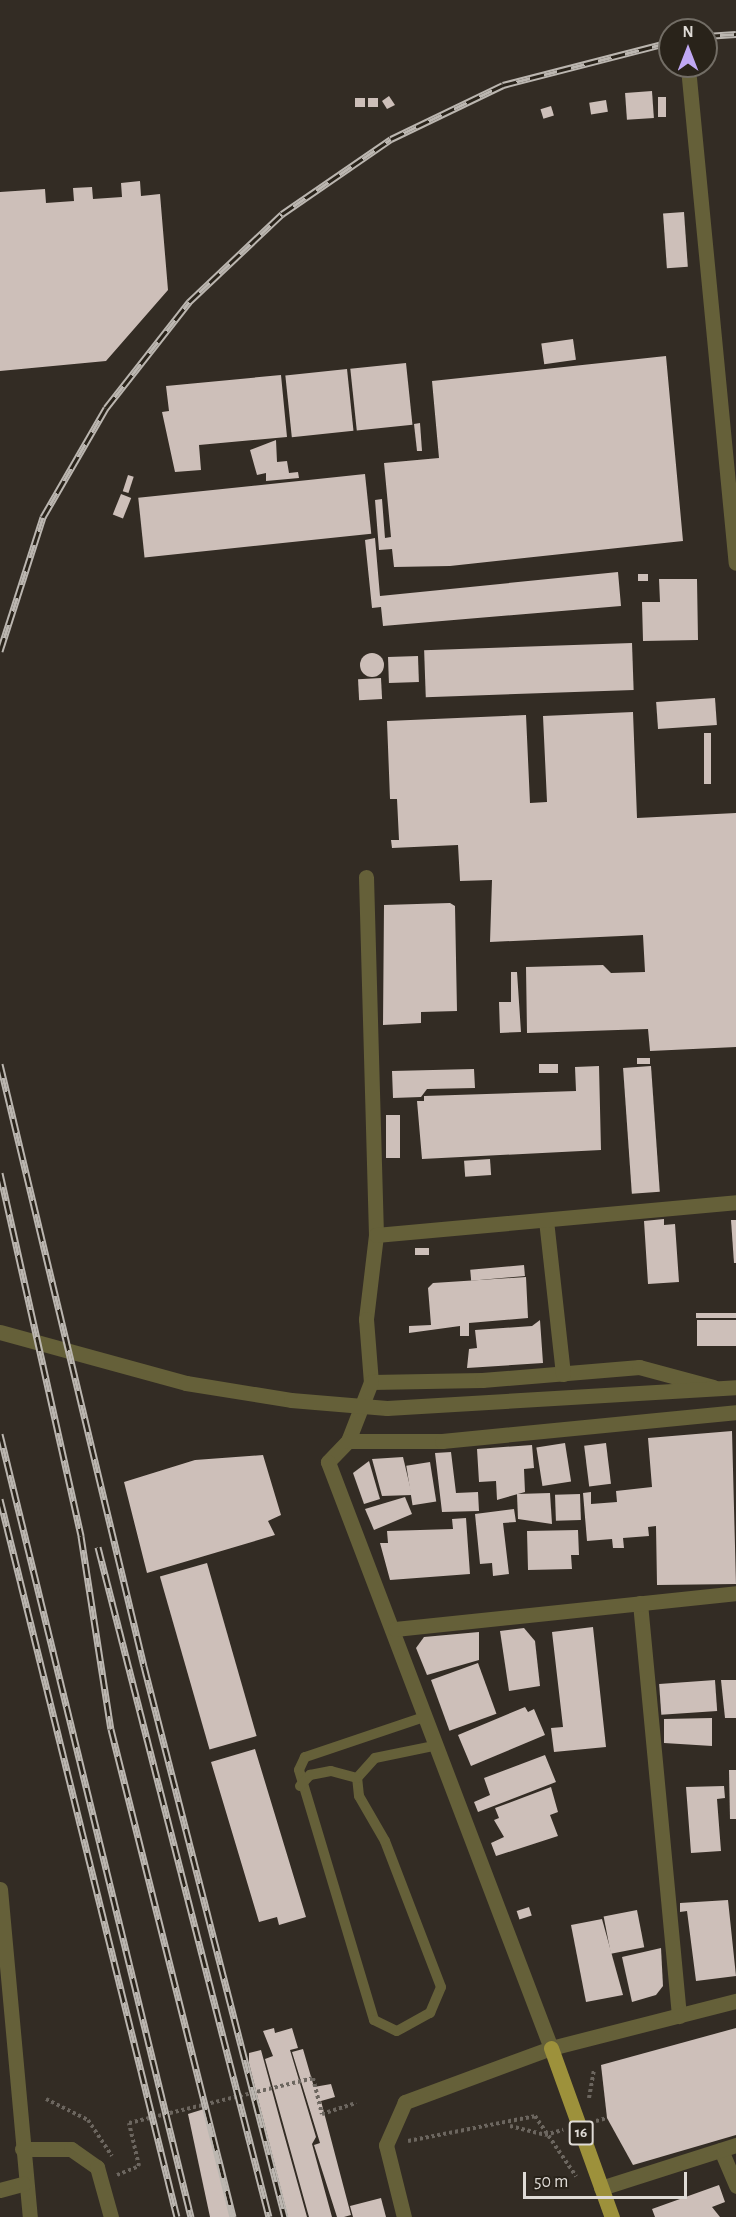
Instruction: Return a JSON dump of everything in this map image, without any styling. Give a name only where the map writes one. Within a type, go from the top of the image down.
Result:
[{"type":"main road","name":"16","points":[[551,2048],[612,2217]]},
{"type":"street","points":[[689,78],[736,563]]},
{"type":"street","points":[[366,877],[376,1235],[366,1319],[371,1382],[348,1441],[328,1462],[395,1629],[551,2048]]},
{"type":"street","points":[[376,1235],[736,1202]]},
{"type":"street","points":[[546,1220],[563,1374]]},
{"type":"street","points":[[0,1332],[186,1383],[291,1400],[450,1406],[736,1387]]},
{"type":"street","points":[[371,1382],[563,1374],[639,1367],[716,1388]]},
{"type":"street","points":[[348,1441],[442,1441],[736,1412]]},
{"type":"street","points":[[395,1629],[736,1593]]},
{"type":"street","points":[[640,1603],[679,2016]]},
{"type":"street","points":[[0,1889],[23,2184],[30,2217]]},
{"type":"street","points":[[404,2217],[386,2145],[405,2102],[551,2048],[736,2001]]},
{"type":"street","points":[[601,2188],[729,2147],[736,2186]]},
{"type":"street","points":[[22,2149],[71,2150],[97,2167],[111,2217]]},
{"type":"street","points":[[0,2190],[23,2184]]},
{"type":"lane","points":[[427,1716],[305,1757],[300,1786],[374,2020],[397,2031],[429,2013],[441,1987],[385,1841],[359,1796],[357,1778],[375,1758],[438,1745]]},
{"type":"lane","points":[[300,1786],[310,1775],[331,1772],[357,1778]]},
{"type":"path","points":[[108,2178],[139,2166],[129,2123],[313,2078],[322,2114],[356,2103]]},
{"type":"path","points":[[386,2145],[503,2126],[536,2116],[578,2184]]},
{"type":"path","points":[[586,2123],[607,2118]]},
{"type":"path","points":[[503,2126],[522,2126],[545,2135],[576,2126]]},
{"type":"building","points":[[652,91],[654,118],[627,120],[625,93]]},
{"type":"building","points":[[389,96],[395,105],[387,109],[382,101]]},
{"type":"building","points":[[658,97],[666,97],[666,117],[658,117]]},
{"type":"building","points":[[355,98],[365,98],[365,107],[355,107]]},
{"type":"building","points":[[368,98],[378,98],[378,107],[368,107]]},
{"type":"building","points":[[606,100],[608,112],[591,115],[589,103]]},
{"type":"building","points":[[551,106],[554,116],[543,119],[540,109]]},
{"type":"building","points":[[140,181],[141,196],[160,194],[168,290],[106,361],[0,371],[0,192],[45,189],[46,203],[74,201],[73,188],[92,187],[93,199],[122,197],[121,183]]},
{"type":"building","points":[[684,212],[688,267],[667,268],[663,213]]},
{"type":"building","points":[[573,339],[576,360],[544,364],[541,343]]},
{"type":"building","points":[[666,356],[683,541],[450,566],[394,567],[392,549],[379,550],[375,500],[382,499],[385,538],[391,537],[384,463],[439,458],[432,381]]},
{"type":"building","points":[[406,363],[412,425],[357,431],[350,369]]},
{"type":"building","points":[[347,369],[353,431],[292,437],[285,375]]},
{"type":"building","points":[[281,375],[287,437],[199,445],[201,470],[175,472],[162,412],[169,411],[166,386]]},
{"type":"building","points":[[420,423],[422,451],[417,451],[414,424]]},
{"type":"building","points":[[276,440],[277,462],[287,461],[289,473],[298,472],[299,478],[266,481],[266,473],[257,475],[250,450]]},
{"type":"building","points":[[365,474],[371,534],[145,558],[138,498]]},
{"type":"building","points":[[128,475],[134,477],[128,493],[123,491]]},
{"type":"building","points":[[121,494],[131,498],[123,519],[113,514]]},
{"type":"building","points":[[375,538],[380,596],[618,572],[621,606],[383,626],[381,607],[372,608],[365,540]]},
{"type":"building","points":[[638,574],[648,574],[648,581],[638,581]]},
{"type":"building","points":[[659,579],[697,579],[698,640],[643,641],[642,602],[660,602]]},
{"type":"building","points":[[632,643],[634,690],[426,697],[424,650]]},
{"type":"building","points":[[372,653],[377,654],[383,660],[383,670],[377,676],[372,677],[367,676],[361,670],[360,665],[361,660],[367,654]]},
{"type":"building","points":[[418,656],[419,682],[389,683],[388,657]]},
{"type":"building","points":[[381,678],[382,699],[359,700],[358,679]]},
{"type":"building","points":[[715,698],[717,725],[658,729],[656,702]]},
{"type":"building","points":[[633,712],[637,818],[736,813],[736,1047],[650,1051],[648,1029],[527,1033],[526,967],[603,965],[611,973],[645,972],[643,935],[490,942],[492,880],[460,881],[458,845],[392,848],[391,840],[399,840],[397,799],[390,799],[387,721],[526,715],[530,803],[547,802],[543,716]]},
{"type":"building","points":[[704,733],[711,733],[711,784],[704,784]]},
{"type":"building","points":[[450,903],[455,906],[457,1011],[421,1012],[421,1023],[383,1025],[384,905]]},
{"type":"building","points":[[511,972],[517,972],[521,1032],[500,1033],[499,1002],[511,1002]]},
{"type":"building","points":[[637,1058],[650,1058],[650,1064],[637,1064]]},
{"type":"building","points":[[539,1064],[558,1064],[558,1073],[539,1073]]},
{"type":"building","points":[[599,1066],[601,1150],[422,1159],[417,1101],[424,1101],[424,1096],[576,1091],[575,1067]]},
{"type":"building","points":[[651,1066],[660,1192],[632,1194],[623,1068]]},
{"type":"building","points":[[474,1069],[475,1088],[427,1089],[421,1097],[393,1098],[392,1071]]},
{"type":"building","points":[[386,1115],[400,1115],[400,1158],[386,1158]]},
{"type":"building","points":[[490,1159],[491,1175],[465,1177],[464,1161]]},
{"type":"building","points":[[664,1219],[664,1225],[675,1224],[679,1282],[648,1284],[644,1221]]},
{"type":"building","points":[[731,1220],[736,1220],[736,1263],[734,1263]]},
{"type":"building","points":[[415,1248],[429,1248],[429,1255],[415,1255]]},
{"type":"building","points":[[524,1265],[525,1276],[471,1281],[470,1270]]},
{"type":"building","points":[[526,1277],[528,1318],[469,1323],[469,1336],[460,1336],[460,1326],[409,1333],[409,1326],[431,1325],[428,1288],[433,1283]]},
{"type":"building","points":[[696,1313],[736,1313],[736,1318],[696,1318]]},
{"type":"building","points":[[540,1320],[543,1363],[467,1368],[469,1349],[477,1348],[475,1330],[532,1326]]},
{"type":"building","points":[[697,1320],[736,1320],[736,1346],[697,1346]]},
{"type":"building","points":[[732,1431],[736,1584],[657,1585],[656,1526],[648,1527],[649,1536],[623,1538],[624,1548],[613,1548],[612,1539],[587,1541],[583,1493],[591,1492],[591,1504],[617,1502],[616,1491],[652,1487],[648,1438]]},
{"type":"building","points":[[565,1443],[571,1482],[542,1486],[536,1448]]},
{"type":"building","points":[[606,1443],[611,1484],[589,1486],[584,1446]]},
{"type":"building","points":[[532,1445],[534,1468],[524,1469],[525,1492],[497,1500],[496,1481],[479,1482],[477,1449]]},
{"type":"building","points":[[451,1452],[456,1493],[478,1492],[479,1511],[442,1512],[435,1453]]},
{"type":"building","points":[[263,1455],[281,1515],[268,1521],[275,1535],[147,1573],[124,1482],[195,1460]]},
{"type":"building","points":[[403,1457],[412,1495],[382,1496],[372,1459]]},
{"type":"building","points":[[369,1461],[380,1499],[364,1504],[353,1473]]},
{"type":"building","points":[[430,1462],[436,1502],[413,1505],[406,1466]]},
{"type":"building","points":[[550,1493],[552,1524],[518,1519],[517,1494]]},
{"type":"building","points":[[580,1494],[581,1520],[556,1521],[555,1495]]},
{"type":"building","points":[[405,1497],[412,1514],[374,1530],[365,1509]]},
{"type":"building","points":[[514,1509],[516,1522],[503,1523],[509,1574],[493,1576],[492,1563],[480,1564],[475,1514]]},
{"type":"building","points":[[466,1518],[470,1574],[390,1580],[380,1543],[388,1543],[387,1531],[453,1529],[452,1519]]},
{"type":"building","points":[[578,1530],[579,1555],[571,1555],[572,1569],[528,1570],[527,1531]]},
{"type":"building","points":[[207,1563],[257,1736],[210,1750],[160,1577]]},
{"type":"building","points":[[593,1627],[606,1747],[554,1752],[551,1728],[563,1727],[552,1632]]},
{"type":"building","points":[[524,1628],[535,1641],[540,1686],[509,1691],[500,1631]]},
{"type":"building","points":[[479,1632],[479,1660],[427,1675],[416,1648],[424,1637]]},
{"type":"building","points":[[478,1663],[496,1714],[449,1731],[431,1680]]},
{"type":"building","points":[[715,1680],[717,1711],[661,1715],[659,1684]]},
{"type":"building","points":[[721,1680],[736,1680],[736,1718],[725,1718]]},
{"type":"building","points":[[525,1707],[528,1712],[534,1709],[545,1735],[471,1766],[458,1735]]},
{"type":"building","points":[[712,1718],[712,1746],[664,1743],[664,1719]]},
{"type":"building","points":[[255,1749],[306,1917],[279,1925],[277,1917],[259,1922],[211,1762]]},
{"type":"building","points":[[545,1755],[556,1782],[478,1812],[474,1802],[490,1795],[484,1778]]},
{"type":"building","points":[[729,1770],[736,1770],[736,1819],[730,1819]]},
{"type":"building","points":[[724,1786],[725,1798],[717,1799],[721,1851],[691,1853],[686,1787]]},
{"type":"building","points":[[551,1787],[558,1812],[550,1815],[558,1836],[496,1856],[491,1843],[504,1837],[494,1820],[499,1818],[495,1808]]},
{"type":"building","points":[[728,1900],[736,1976],[696,1981],[687,1911],[680,1912],[680,1903]]},
{"type":"building","points":[[529,1907],[532,1916],[519,1920],[517,1911]]},
{"type":"building","points":[[637,1910],[644,1947],[611,1954],[604,1916]]},
{"type":"building","points":[[602,1919],[623,1995],[586,2002],[571,1925]]},
{"type":"building","points":[[661,1948],[663,1986],[656,1995],[632,2002],[622,1957]]},
{"type":"building","points":[[274,2028],[275,2033],[292,2028],[298,2048],[290,2050],[316,2137],[312,2144],[332,2217],[309,2217],[265,2059],[273,2056],[263,2031]]},
{"type":"building","points":[[736,2028],[736,2135],[633,2165],[607,2118],[601,2065]]},
{"type":"building","points":[[303,2049],[314,2087],[331,2084],[335,2097],[321,2101],[351,2215],[344,2217],[337,2217],[314,2145],[320,2143],[292,2052]]},
{"type":"building","points":[[261,2050],[307,2217],[288,2217],[249,2063],[249,2053]]},
{"type":"building","points":[[204,2109],[235,2217],[210,2217],[188,2114]]},
{"type":"building","points":[[719,2185],[725,2202],[712,2207],[720,2217],[655,2217],[652,2209]]},
{"type":"building","points":[[381,2198],[386,2217],[353,2217],[350,2206]]},
{"type":"railway","points":[[718,35],[736,34]]},
{"type":"railway","points":[[0,651],[43,517],[106,408],[189,302],[282,214],[391,139],[503,85],[658,45]]},
{"type":"railway","points":[[0,1064],[144,1666],[285,2217]]},
{"type":"railway","points":[[0,1173],[81,1536],[111,1729],[233,2217]]},
{"type":"railway","points":[[0,1434],[191,2217]]},
{"type":"railway","points":[[0,1499],[177,2217]]},
{"type":"railway","points":[[98,1547],[269,2217]]}]
